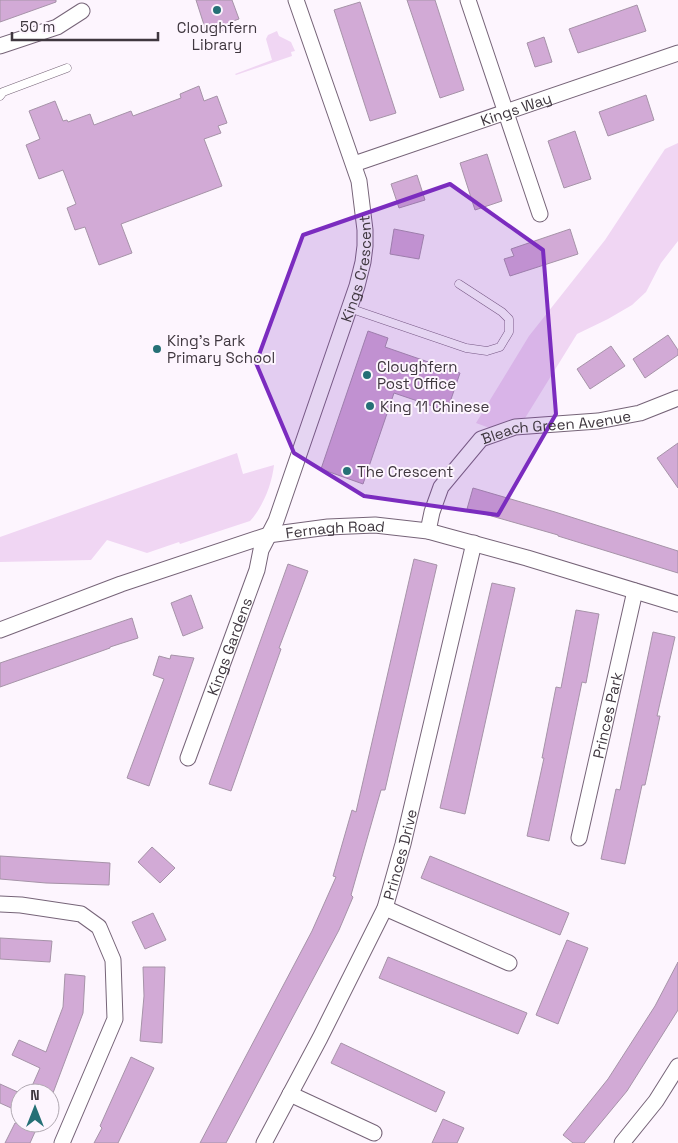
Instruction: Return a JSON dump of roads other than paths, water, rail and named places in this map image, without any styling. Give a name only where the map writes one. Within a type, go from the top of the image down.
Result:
[{"type":"street","name":"Kings Crescent","points":[[268,534],[276,521],[357,286],[366,246],[364,209],[359,181],[296,0]]},
{"type":"street","points":[[468,0],[540,214]]},
{"type":"street","points":[[0,46],[58,27],[82,11]]},
{"type":"street","name":"Kings Way","points":[[354,164],[678,53]]},
{"type":"street","name":"Bleach Green Avenue","points":[[428,531],[432,512],[442,487],[481,439],[516,426],[598,421],[640,414],[678,398]]},
{"type":"street","name":"Fernagh Road","points":[[0,630],[121,584],[268,534],[328,527],[375,525],[428,531],[527,558],[678,604]]},
{"type":"street","name":"Kings Gardens","points":[[188,758],[257,570],[261,550],[268,534]]},
{"type":"street","name":"Princes Drive","points":[[264,1143],[320,1038],[385,908],[403,844],[474,543]]},
{"type":"street","name":"Princes Park","points":[[579,838],[635,591]]},
{"type":"street","points":[[0,904],[21,905],[81,914],[99,927],[112,960],[115,1019],[62,1143]]},
{"type":"street","points":[[385,908],[509,964]]},
{"type":"street","points":[[622,1143],[656,1101],[678,1066]]},
{"type":"street","points":[[290,1094],[374,1133]]},
{"type":"lane","points":[[0,96],[3,92],[67,68]]},
{"type":"lane","points":[[349,308],[466,348],[487,351],[500,347],[509,332],[509,320],[502,312],[459,284]]},
{"type":"place","name":"Cloughfern Library","points":[[217,10]]},
{"type":"place","name":"King's Park Primary School","points":[[157,349]]},
{"type":"place","name":"Cloughfern Post Office","points":[[367,375]]},
{"type":"place","name":"King 11 Chinese","points":[[370,406]]},
{"type":"place","name":"The Crescent","points":[[347,471]]}]
